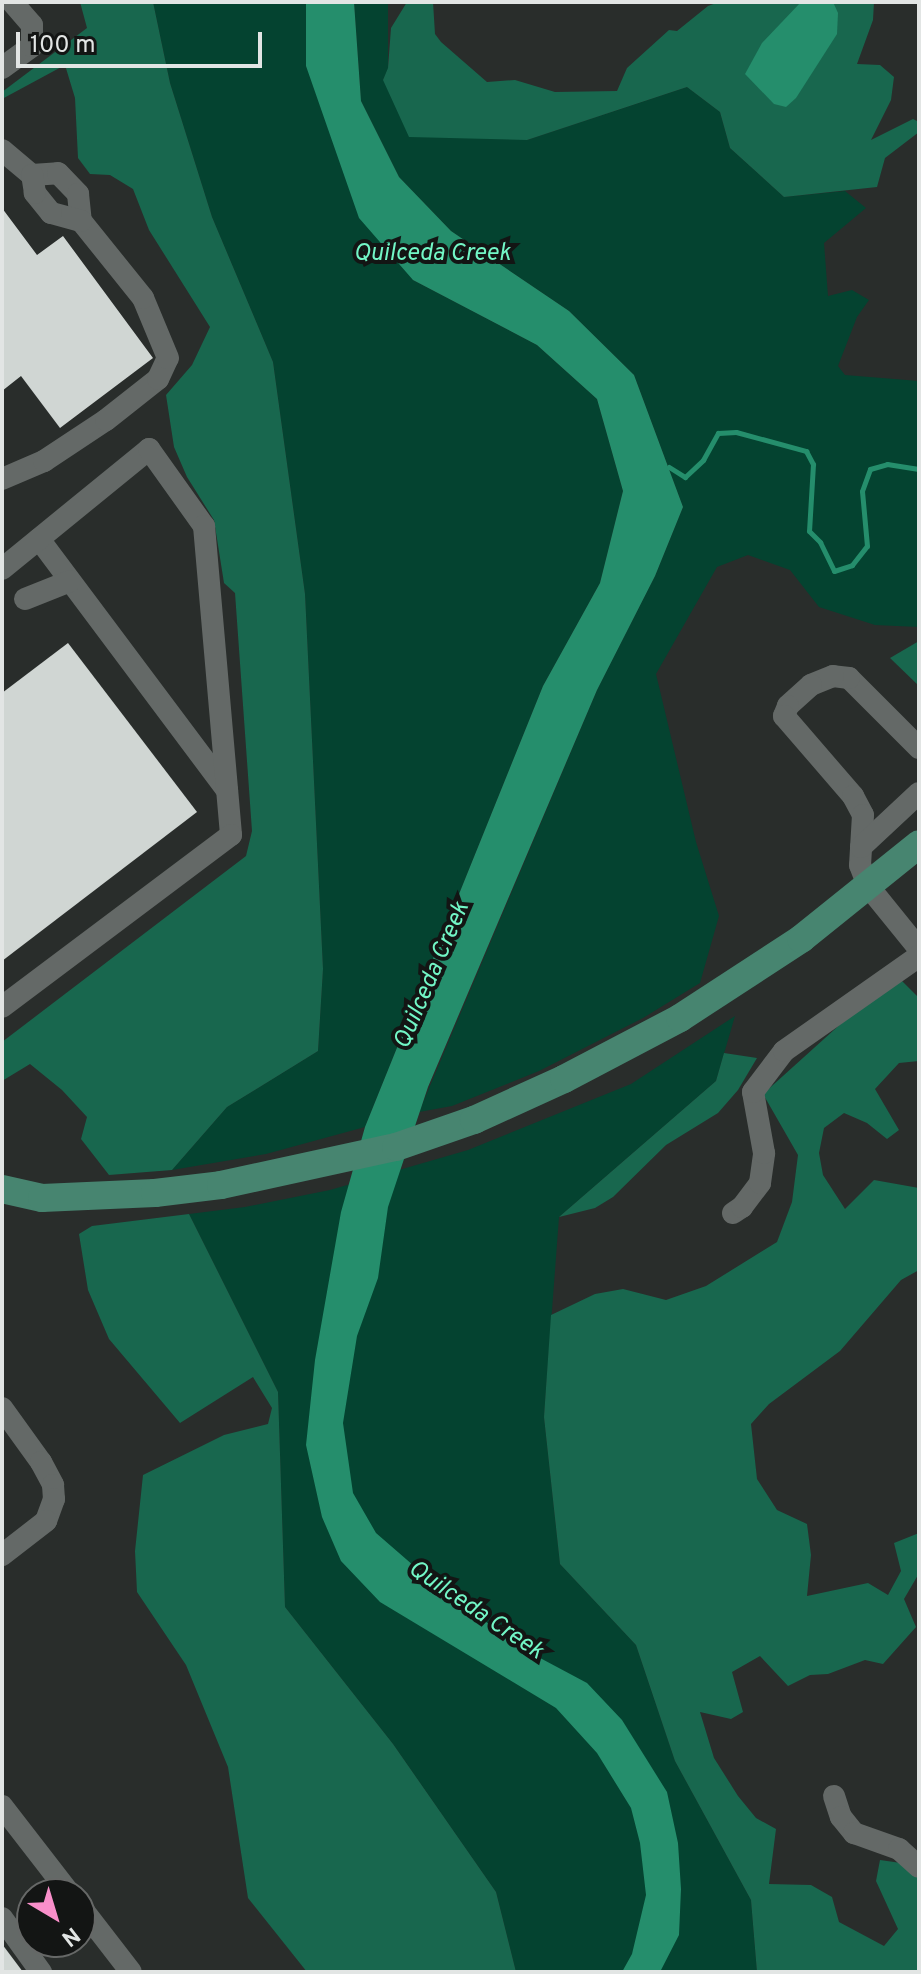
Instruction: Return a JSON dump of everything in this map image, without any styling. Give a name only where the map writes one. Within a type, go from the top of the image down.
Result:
[{"type":"main road","points":[[2,1189],[42,1198],[221,1185],[396,1147],[474,1120],[634,1045],[730,986],[801,939],[919,844]]},
{"type":"main road","points":[[2,1211],[42,1198]]},
{"type":"street","points":[[2,68],[32,46],[32,25],[12,2]]},
{"type":"street","points":[[2,150],[32,175],[35,193],[51,213],[81,221]]},
{"type":"street","points":[[2,479],[44,461],[106,420],[158,379],[168,358],[143,298],[81,221],[78,194],[58,173],[32,175]]},
{"type":"street","points":[[2,569],[149,449],[204,526],[231,835],[2,1007]]},
{"type":"street","points":[[39,539],[227,791]]},
{"type":"street","points":[[25,599],[70,581]]},
{"type":"street","points":[[919,748],[849,678],[833,676],[811,685],[788,706],[784,716],[853,796],[863,815],[860,865],[868,886],[919,949]]},
{"type":"street","points":[[861,847],[919,793]]},
{"type":"street","points":[[733,1213],[742,1207],[760,1183],[764,1153],[753,1092],[784,1051],[919,956]]},
{"type":"street","points":[[2,1408],[41,1462],[53,1485],[54,1499],[46,1521],[2,1555]]},
{"type":"street","points":[[834,1796],[841,1817],[854,1833],[899,1849],[919,1867]]},
{"type":"street","points":[[2,1806],[58,1878]]},
{"type":"street","points":[[2,1918],[41,1972]]},
{"type":"street","points":[[96,1927],[131,1972]]},
{"type":"shaded area","points":[[80,2],[153,2],[170,83],[212,217],[273,362],[305,594],[323,969],[318,1051],[227,1107],[172,1170],[109,1175],[81,1139],[87,1117],[62,1090],[30,1064],[2,1081],[2,1042],[246,856],[252,831],[235,593],[224,583],[214,520],[187,477],[174,447],[166,395],[192,365],[210,327],[149,230],[133,189],[110,175],[90,174],[78,158],[75,98],[65,65],[2,99],[2,92],[87,28]]},
{"type":"shaded area","points":[[153,2],[306,2],[306,66],[413,280],[537,345],[597,399],[623,491],[600,583],[543,686],[365,1127],[266,1154],[172,1170],[227,1107],[318,1051],[323,969],[305,594],[273,362],[212,217],[170,83]]},
{"type":"shaded area","points":[[354,2],[388,2],[388,69],[383,80],[527,140],[687,87],[720,112],[730,148],[784,197],[845,191],[866,208],[824,243],[828,296],[852,290],[869,300],[857,317],[838,366],[845,375],[919,381],[919,627],[875,625],[819,607],[790,570],[748,555],[717,567],[656,674],[696,842],[719,916],[700,983],[643,1018],[539,1071],[452,1106],[419,1112],[597,690],[655,576],[683,507],[634,375],[569,311],[451,231],[399,177],[361,101]]},
{"type":"shaded area","points":[[407,2],[433,2],[435,34],[487,82],[515,80],[555,92],[617,91],[627,68],[669,30],[677,31],[708,6],[719,2],[874,2],[873,20],[857,64],[880,65],[894,77],[891,100],[871,140],[913,119],[919,122],[919,132],[885,158],[877,187],[784,197],[730,148],[720,112],[687,87],[527,140],[409,137],[383,80],[388,68],[391,28]]},
{"type":"shaded area","points":[[919,641],[919,686],[890,658]]},
{"type":"shaded area","points":[[900,979],[919,998],[919,1061],[899,1063],[875,1089],[899,1130],[887,1139],[867,1123],[844,1113],[824,1128],[819,1153],[823,1175],[845,1209],[874,1180],[919,1188],[919,1270],[901,1280],[840,1351],[769,1404],[751,1424],[757,1479],[777,1510],[807,1524],[811,1555],[807,1596],[868,1583],[888,1595],[901,1571],[894,1543],[919,1533],[918,1575],[904,1599],[916,1627],[883,1664],[865,1660],[828,1674],[810,1675],[788,1686],[760,1656],[732,1672],[743,1712],[731,1719],[700,1712],[714,1758],[738,1796],[756,1818],[776,1829],[769,1884],[811,1885],[832,1897],[839,1922],[884,1946],[898,1929],[876,1881],[880,1860],[908,1864],[919,1879],[919,1972],[757,1972],[751,1900],[675,1761],[636,1645],[560,1564],[544,1417],[551,1315],[595,1294],[623,1289],[666,1300],[706,1286],[777,1242],[792,1202],[798,1155],[763,1094],[865,1002]]},
{"type":"shaded area","points":[[735,1016],[716,1081],[559,1217],[544,1417],[560,1564],[636,1645],[675,1761],[751,1900],[757,1972],[516,1972],[496,1892],[393,1744],[285,1607],[278,1392],[189,1214],[245,1207],[330,1190],[468,1150],[631,1084]]},
{"type":"shaded area","points":[[724,1053],[757,1058],[738,1090],[718,1113],[666,1145],[613,1197],[595,1208],[559,1217],[716,1081]]},
{"type":"shaded area","points":[[189,1214],[278,1392],[285,1607],[393,1744],[496,1892],[516,1972],[307,1972],[248,1898],[228,1767],[186,1665],[137,1592],[135,1551],[143,1475],[224,1435],[268,1424],[272,1408],[253,1377],[180,1423],[109,1339],[88,1290],[79,1234],[92,1226]]},
{"type":"water","name":"Quilceda Creek","points":[[306,2],[354,2],[361,101],[399,177],[451,231],[569,311],[634,375],[683,507],[655,576],[597,690],[428,1087],[388,1207],[378,1278],[357,1336],[343,1423],[353,1493],[376,1533],[444,1592],[527,1651],[587,1683],[622,1720],[667,1792],[678,1843],[681,1889],[679,1935],[660,1972],[622,1972],[632,1954],[646,1895],[640,1843],[631,1808],[597,1753],[556,1708],[380,1602],[341,1561],[322,1517],[306,1445],[315,1360],[341,1212],[365,1127],[543,686],[600,583],[623,491],[597,399],[537,345],[413,280],[359,218],[306,66]]},
{"type":"water","points":[[801,2],[833,2],[838,13],[837,34],[796,98],[786,107],[774,104],[745,74],[762,43]]},
{"type":"building","points":[[2,208],[37,255],[63,236],[153,358],[60,428],[21,376],[2,391]]},
{"type":"building","points":[[68,643],[197,812],[2,961],[2,693]]},
{"type":"building","points":[[2,1944],[23,1972],[2,1972]]},
{"type":"waterway","points":[[669,467],[685,477],[703,460],[718,433],[736,432],[806,451],[813,464],[809,531],[820,542],[834,571],[852,565],[867,546],[862,491],[870,469],[887,464],[919,469]]}]
